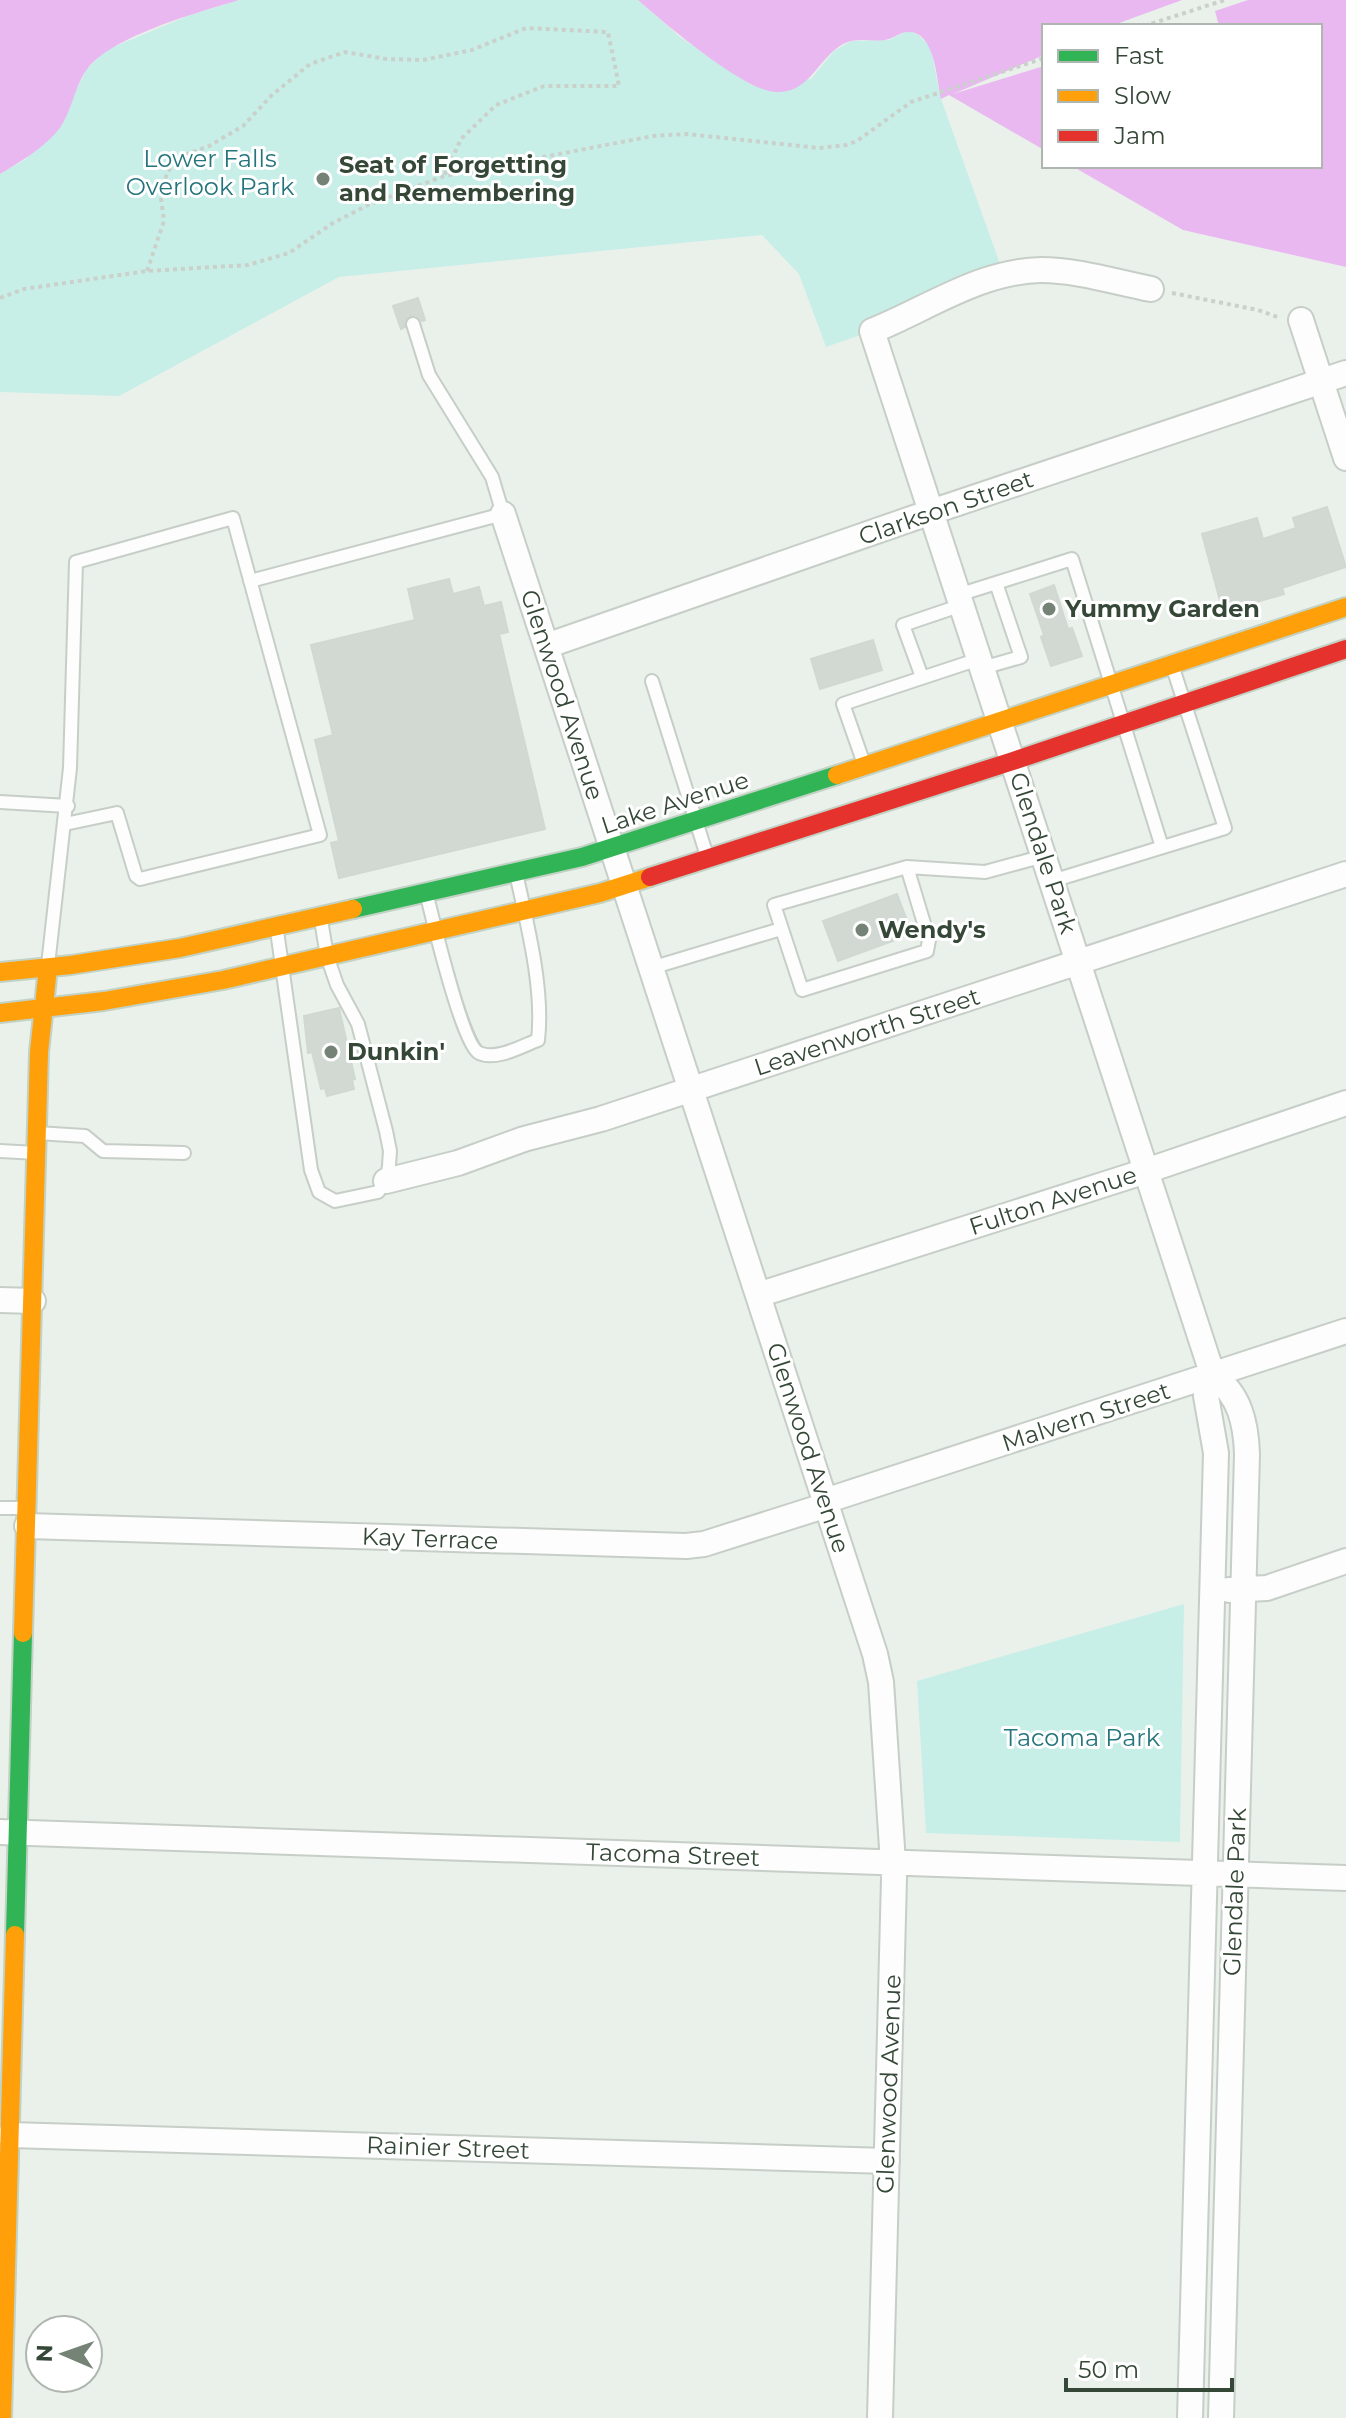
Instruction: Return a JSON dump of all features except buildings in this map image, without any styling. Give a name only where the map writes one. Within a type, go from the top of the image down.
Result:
[{"type":"main road","name":"Lake Avenue","points":[[0,972],[141,955],[612,849],[1346,607]]},
{"type":"main road","points":[[0,1013],[145,995],[436,932],[625,886],[1013,761],[1346,649]]},
{"type":"main road","points":[[2,2418],[10,2135],[9,1832],[27,1517],[42,1009],[48,968]]},
{"type":"street","name":"Glendale Park","points":[[1160,290],[1053,271],[1021,272],[983,281],[872,331],[1213,1376],[1232,1393],[1245,1431],[1221,2418]]},
{"type":"street","points":[[1301,320],[1346,455]]},
{"type":"street","name":"Clarkson Street","points":[[546,646],[931,512],[1346,373]]},
{"type":"street","name":"Glenwood Avenue","points":[[503,514],[826,1503],[881,1682],[894,1863],[880,2418]]},
{"type":"street","name":"Leavenworth Street","points":[[386,1181],[458,1163],[506,1145],[601,1119],[1346,874]]},
{"type":"street","name":"Fulton Avenue","points":[[758,1295],[1146,1171],[1346,1103]]},
{"type":"street","points":[[0,1300],[33,1301]]},
{"type":"street","name":"Malvern Street","points":[[826,1503],[1346,1331]]},
{"type":"street","name":"Glendale Park","points":[[1190,2418],[1216,1445],[1206,1396],[1213,1376]]},
{"type":"street","name":"Kay Terrace","points":[[27,1517],[686,1546],[704,1544],[826,1503]]},
{"type":"street","points":[[1212,1589],[1267,1588],[1346,1561]]},
{"type":"street","name":"Tacoma Street","points":[[9,1832],[1346,1878]]},
{"type":"street","name":"Rainier Street","points":[[10,2135],[887,2161]]},
{"type":"lane","points":[[250,581],[503,514],[492,477],[429,375],[413,324]]},
{"type":"lane","points":[[48,968],[65,824],[68,806],[76,562],[233,518],[320,835],[140,879],[136,876],[117,813],[65,824]]},
{"type":"lane","points":[[922,677],[903,625],[996,583],[1072,559],[1113,685],[1121,725],[1162,847]]},
{"type":"lane","points":[[865,767],[843,704],[922,677],[1021,657],[996,583]]},
{"type":"lane","points":[[1052,881],[1225,828],[1172,665]]},
{"type":"lane","points":[[652,681],[708,859]]},
{"type":"lane","points":[[0,802],[68,806]]},
{"type":"lane","points":[[907,867],[929,940],[927,951],[802,990],[774,905],[907,867],[985,872],[1044,856]]},
{"type":"lane","points":[[426,893],[472,1048],[481,1055],[502,1054],[538,1040],[533,958],[516,873]]},
{"type":"lane","points":[[276,927],[311,1170],[319,1192],[335,1201],[378,1192],[386,1181],[390,1151],[358,1024],[337,985],[327,956],[320,917]]},
{"type":"lane","points":[[651,968],[781,929]]},
{"type":"lane","points":[[37,1133],[85,1136],[103,1151],[184,1153]]},
{"type":"lane","points":[[0,1151],[37,1153]]},
{"type":"lane","points":[[0,1508],[27,1517]]},
{"type":"path","points":[[1150,24],[1225,0]]},
{"type":"path","points":[[147,271],[164,221],[161,199],[167,172],[182,156],[209,146],[243,126],[272,95],[310,64],[345,52],[386,59],[423,60],[472,50],[526,28],[608,32],[619,86],[544,86],[496,105],[461,139],[444,176]]},
{"type":"path","points":[[0,298],[24,289],[147,271],[248,265],[289,253],[333,223],[368,205],[444,176],[661,135],[687,134],[835,147],[857,141],[903,106],[1042,59]]},
{"type":"path","points":[[1160,290],[1258,310],[1284,320],[1301,320]]},
{"type":"green space","name":"Lower Falls Overlook Park","points":[[239,0],[638,0],[680,37],[752,85],[811,79],[834,51],[851,41],[889,40],[907,31],[917,34],[931,50],[941,99],[1004,275],[872,331],[826,347],[799,274],[762,235],[339,277],[119,396],[0,392],[0,174],[26,159],[74,94],[87,69],[106,50],[190,15]]},
{"type":"green space","name":"Tacoma Park","points":[[1184,1604],[1180,1842],[926,1833],[917,1681]]},
{"type":"shaded area","points":[[0,0],[239,0],[158,26],[100,56],[83,75],[59,129],[39,148],[0,174]]},
{"type":"shaded area","points":[[638,0],[1182,0],[1116,24],[1042,24],[1042,56],[953,94],[1042,67],[1042,149],[949,95],[941,99],[933,58],[924,39],[917,34],[905,32],[885,40],[858,40],[843,44],[805,82],[787,91],[775,92],[744,80],[684,39]]},
{"type":"shaded area","points":[[1248,0],[1346,0],[1346,267],[1183,230],[1075,168],[1322,168],[1322,24],[1218,24],[1215,11]]},
{"type":"traffic: fast","points":[[353,909],[582,857],[837,775]]},
{"type":"traffic: fast","points":[[15,1935],[23,1633]]},
{"type":"traffic: slow","points":[[837,775],[1346,607]]},
{"type":"traffic: slow","points":[[0,1013],[104,1001],[223,980],[600,893],[650,877]]},
{"type":"traffic: slow","points":[[0,972],[71,965],[180,948],[353,909]]},
{"type":"traffic: slow","points":[[23,1633],[39,1052],[48,968]]},
{"type":"traffic: slow","points":[[2,2418],[15,1935]]},
{"type":"traffic: jam","points":[[650,877],[1013,761],[1346,649]]},
{"type":"place","name":"Seat of Forgetting and Remembering","points":[[323,179]]},
{"type":"place","name":"Yummy Garden","points":[[1049,609]]},
{"type":"place","name":"Wendy's","points":[[862,930]]},
{"type":"place","name":"Dunkin'","points":[[331,1052]]}]
